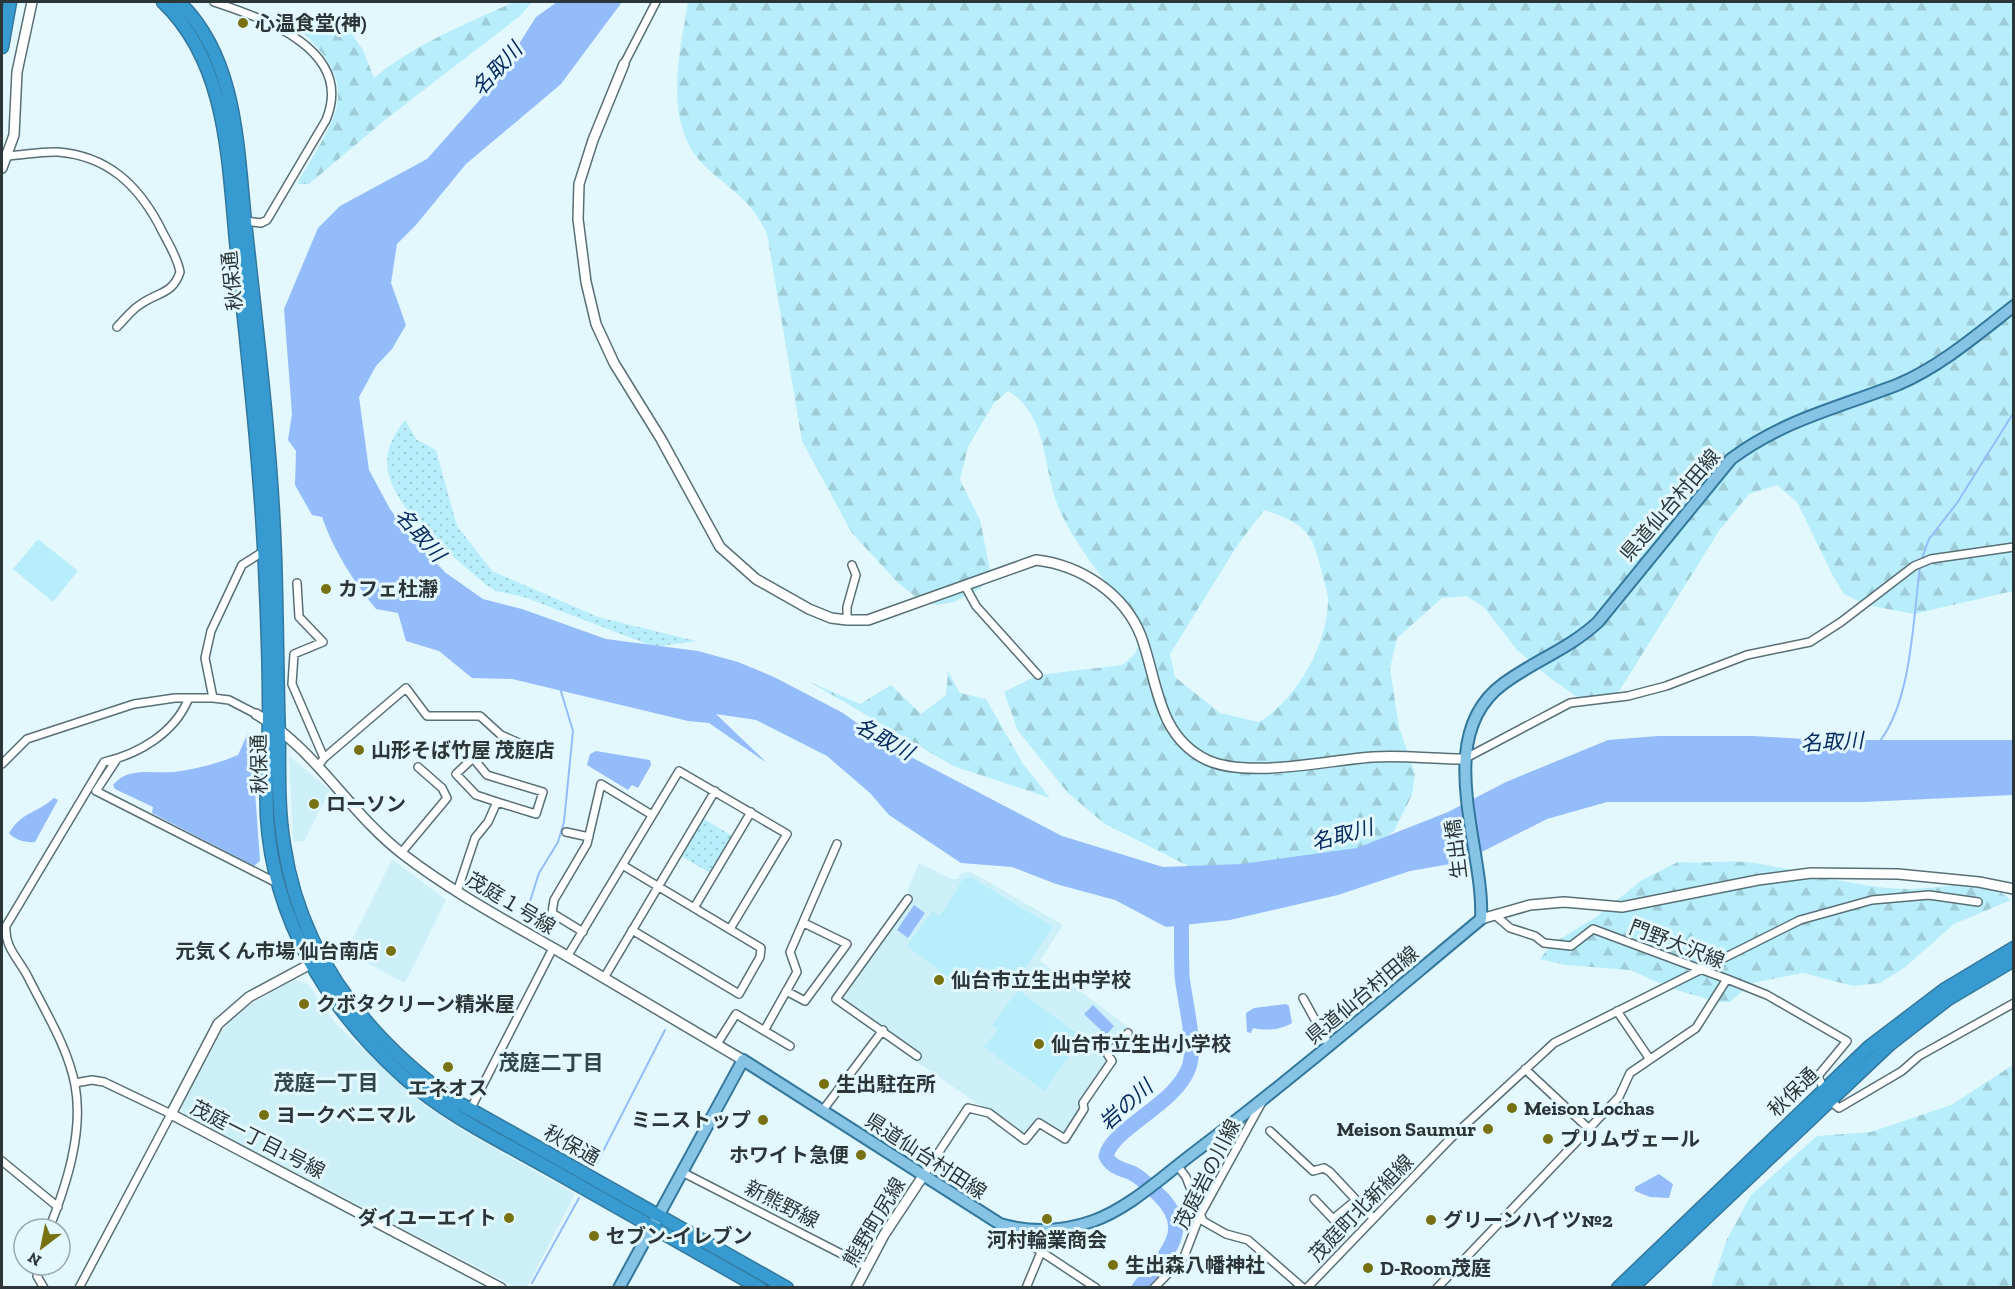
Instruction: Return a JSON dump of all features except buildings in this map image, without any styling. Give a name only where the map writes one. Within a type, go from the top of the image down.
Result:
[{"type":"highway","points":[[2,47],[10,2]]},
{"type":"highway","name":"秋保通","points":[[163,2],[187,30],[204,60],[218,98],[230,186],[264,551],[280,814],[284,847],[325,989],[360,1033],[420,1091],[474,1126],[651,1228],[760,1287]]},
{"type":"highway","name":"秋保通","points":[[178,2],[200,25],[216,54],[226,84],[237,142],[271,482],[274,725],[267,819],[285,905],[317,961],[380,1040],[419,1075],[470,1110],[787,1287]]},
{"type":"highway","name":"秋保通","points":[[1632,1287],[1896,1024],[1952,984],[2013,948]]},
{"type":"highway","name":"秋保通","points":[[1618,1287],[1827,1095],[1948,999],[2013,960]]},
{"type":"main road","name":"県道仙台村田線","points":[[1466,784],[1464,759],[1475,722],[1487,699],[1502,684],[1579,640],[1598,622],[1731,459],[1755,441],[1792,422],[1899,383],[1925,371],[2013,306]]},
{"type":"main road","name":"生出橋","points":[[1466,784],[1481,914]]},
{"type":"main road","name":"県道仙台村田線","points":[[743,1060],[1000,1224],[1035,1231],[1062,1229],[1095,1221],[1174,1167],[1263,1100],[1481,914]]},
{"type":"main road","points":[[619,1287],[743,1060]]},
{"type":"street","points":[[2,168],[15,123],[17,72],[32,2]]},
{"type":"street","points":[[214,2],[250,14],[291,34],[319,60],[328,74],[332,90],[332,106],[326,120],[267,220],[261,223],[245,221]]},
{"type":"street","points":[[656,2],[624,64],[592,140],[579,184],[580,246],[596,324],[614,363],[661,439],[720,547],[756,579],[800,604],[831,618],[868,620],[1036,560],[1060,563],[1100,584],[1121,605],[1140,635],[1160,706],[1170,728],[1186,746],[1218,764],[1234,768],[1294,766],[1375,757],[1464,759],[1570,703],[1628,696],[1666,686],[1747,655],[1810,642],[1841,622],[1914,566],[1924,562],[2013,547]]},
{"type":"street","points":[[7,156],[58,152],[88,158],[119,175],[140,193],[173,252],[180,272],[169,291],[138,306],[117,327]]},
{"type":"street","points":[[213,698],[205,658],[211,631],[242,565],[264,551]]},
{"type":"street","points":[[847,620],[847,607],[856,575],[852,565]]},
{"type":"street","points":[[297,583],[299,617],[323,642],[294,654],[292,684],[322,761],[406,688],[427,716],[480,716],[501,735],[528,747]]},
{"type":"street","points":[[965,586],[976,606],[1038,675]]},
{"type":"street","points":[[2,764],[27,740],[134,704],[175,698],[188,700],[213,698],[229,700],[256,714]]},
{"type":"street","points":[[54,1217],[70,1162],[77,1119],[75,1083],[61,1043],[46,1012],[23,967],[6,944],[6,926],[104,762],[136,752],[166,731],[183,714],[188,700]]},
{"type":"street","name":"茂庭１号線","points":[[256,714],[322,761],[365,819],[401,853],[457,892],[743,1060]]},
{"type":"street","points":[[472,758],[487,775],[543,792],[536,814],[497,802],[476,795],[456,774],[472,758]]},
{"type":"street","points":[[117,759],[96,791],[280,885]]},
{"type":"street","points":[[401,853],[447,798],[442,788],[418,768]]},
{"type":"street","points":[[567,957],[624,866],[679,771],[787,834],[730,929]]},
{"type":"street","points":[[583,932],[552,913],[554,900],[589,837],[601,784],[652,815]]},
{"type":"street","points":[[604,978],[715,791]]},
{"type":"street","points":[[457,892],[475,838],[488,822],[497,802]]},
{"type":"street","points":[[694,908],[751,812]]},
{"type":"street","points":[[566,832],[589,837]]},
{"type":"street","points":[[764,1031],[797,972],[789,952],[804,923],[837,844]]},
{"type":"street","points":[[624,866],[761,948],[760,957],[739,994],[632,930]]},
{"type":"street","points":[[1481,914],[1495,915],[1530,905],[1564,902],[1622,908],[1758,880],[1811,873],[1898,874],[1979,882],[2013,889]]},
{"type":"street","name":"茂庭町北新組線","points":[[1305,1287],[1450,1139],[1554,1043],[1800,920],[1872,900],[1929,895],[1978,902]]},
{"type":"street","points":[[908,899],[836,999],[917,1056]]},
{"type":"street","name":"門野大沢線","points":[[1437,1287],[1619,1097],[1630,1073],[1696,1028],[1727,979],[1593,929],[1571,946],[1544,943],[1536,936],[1510,928],[1495,915]]},
{"type":"street","points":[[786,991],[806,1001],[848,945],[804,923]]},
{"type":"street","points":[[470,1110],[553,948]]},
{"type":"street","name":"茂庭一丁目1号線","points":[[317,961],[249,998],[219,1024],[171,1114],[501,1287]]},
{"type":"street","points":[[1727,979],[1767,995],[1847,1041],[1818,1076],[1827,1095],[1839,1108],[1902,1071],[1919,1056],[2013,1003]]},
{"type":"street","points":[[1304,998],[1329,1045]]},
{"type":"street","points":[[1617,1011],[1649,1058]]},
{"type":"street","points":[[717,1044],[736,1014],[790,1046]]},
{"type":"street","points":[[823,1110],[883,1030]]},
{"type":"street","points":[[923,1176],[968,1108],[989,1113],[1025,1140],[1039,1123],[1065,1139],[1084,1109],[1083,1103],[1112,1061],[1108,1055],[1128,1033]]},
{"type":"street","points":[[1525,1069],[1587,1128]]},
{"type":"street","points":[[75,1083],[92,1080],[104,1082],[171,1114],[80,1287]]},
{"type":"street","name":"茂庭岩の川線","points":[[1154,1287],[1184,1257],[1200,1215],[1263,1100]]},
{"type":"street","points":[[1270,1131],[1313,1171],[1324,1168],[1330,1172],[1373,1218]]},
{"type":"street","points":[[2,1161],[58,1207]]},
{"type":"street","points":[[1174,1167],[1186,1177],[1203,1221],[1226,1234],[1248,1240],[1305,1287]]},
{"type":"street","name":"新熊野線","points":[[682,1172],[867,1267]]},
{"type":"street","name":"熊野町尻線","points":[[856,1287],[923,1176]]},
{"type":"street","points":[[1314,1199],[1333,1219],[1356,1200]]},
{"type":"street","points":[[1000,1224],[1096,1287]]},
{"type":"street","points":[[1026,1287],[1041,1252]]},
{"type":"shaded area","points":[[289,756],[330,790],[304,841],[293,841]]},
{"type":"shaded area","points":[[392,859],[446,900],[405,983],[346,952]]},
{"type":"shaded area","points":[[919,863],[951,879],[958,879],[961,873],[971,872],[1063,925],[1040,961],[1128,1027],[1105,1055],[1110,1062],[1081,1103],[1080,1111],[1064,1135],[1038,1119],[1027,1132],[1020,1133],[914,1060],[919,1053],[840,999],[911,900],[907,891]]},
{"type":"shaded area","points":[[293,979],[308,984],[336,1024],[424,1105],[462,1130],[575,1194],[527,1287],[515,1287],[184,1114],[181,1107],[221,1033],[238,1012]]},
{"type":"green space","points":[[514,2],[532,2],[520,16],[386,119],[309,184],[297,184],[332,120],[337,103],[337,85],[331,68],[318,48],[296,26],[337,34],[351,33],[363,50],[374,78],[424,45]]},
{"type":"green space","points":[[688,2],[2013,2],[2013,591],[1914,614],[1867,605],[1844,594],[1797,502],[1777,485],[1749,494],[1719,531],[1618,693],[1604,704],[1583,701],[1550,678],[1517,650],[1484,607],[1466,596],[1442,598],[1397,638],[1390,669],[1399,727],[1415,774],[1412,795],[1394,831],[1360,855],[1228,886],[1105,824],[1068,793],[1018,731],[1004,692],[1038,675],[1122,665],[1135,654],[1142,633],[1066,523],[1053,491],[1038,428],[1031,414],[1021,402],[1008,391],[994,403],[968,447],[960,480],[980,520],[990,570],[980,589],[954,602],[937,605],[918,599],[897,582],[852,533],[802,441],[767,234],[753,211],[739,195],[703,164],[690,147],[682,128],[678,108],[678,65]],"holes":[[[1264,510],[1293,522],[1310,539],[1317,556],[1328,601],[1322,636],[1307,670],[1286,700],[1259,722],[1220,713],[1175,677],[1170,654],[1237,546]]]},
{"type":"green space","points":[[405,420],[416,439],[436,450],[457,526],[492,571],[598,617],[696,641],[655,647],[524,597],[496,591],[486,585],[424,530],[398,496],[390,479],[387,455],[398,429]]},
{"type":"green space","points":[[38,539],[78,571],[53,602],[13,569]]},
{"type":"green space","points":[[948,671],[960,693],[986,699],[1023,764],[1050,798],[953,766],[810,682],[860,704],[891,685],[921,714],[946,695]]},
{"type":"green space","points":[[704,819],[732,836],[710,873],[681,856]]},
{"type":"green space","points":[[1678,862],[1747,862],[1851,883],[1893,888],[1977,886],[1989,888],[2011,900],[1954,924],[1904,968],[1880,983],[1853,986],[1803,973],[1752,983],[1730,1002],[1718,1002],[1673,989],[1630,970],[1566,965],[1540,959],[1552,944],[1596,917],[1642,880]]},
{"type":"green space","points":[[971,877],[1053,927],[1013,987],[986,968],[969,993],[907,946],[932,911],[940,916],[963,879]]},
{"type":"green space","points":[[1018,990],[1083,1038],[1044,1091],[984,1047],[998,1029],[992,1025]]},
{"type":"green space","points":[[2013,1065],[2013,1287],[1711,1287],[1727,1239],[1751,1195],[1817,1136],[1871,1132],[1951,1105]]},
{"type":"water","name":"名取川","points":[[557,2],[622,2],[561,84],[466,164],[416,225],[397,244],[391,283],[406,325],[392,349],[376,366],[359,397],[369,470],[390,509],[412,538],[446,573],[483,599],[522,609],[606,639],[698,651],[738,662],[774,677],[843,713],[886,744],[1062,836],[1163,867],[1241,864],[1357,848],[1448,812],[1506,782],[1608,740],[1658,736],[1752,736],[1825,740],[2013,740],[2013,795],[1864,802],[1607,802],[1547,819],[1462,862],[1410,871],[1338,895],[1230,920],[1166,927],[1115,900],[1056,884],[1012,867],[961,863],[889,815],[870,793],[827,756],[756,720],[716,714],[767,763],[709,723],[688,721],[512,679],[472,678],[439,651],[406,641],[398,613],[376,609],[345,565],[322,517],[312,515],[295,485],[296,451],[288,440],[292,414],[284,309],[318,228],[340,206],[427,159],[493,85],[536,17]]},
{"type":"water","points":[[248,733],[251,735],[260,861],[254,866],[152,813],[153,807],[115,789],[113,785],[119,779],[133,773],[182,771],[238,755]]},
{"type":"water","points":[[596,751],[650,760],[651,765],[638,788],[632,785],[628,790],[587,765],[590,754]]},
{"type":"water","points":[[54,798],[58,800],[35,842],[14,838],[9,833],[19,820]]},
{"type":"water","points":[[914,905],[925,913],[908,938],[897,930]]},
{"type":"water","points":[[1286,1004],[1289,1006],[1292,1023],[1273,1029],[1253,1028],[1251,1033],[1247,1032],[1246,1013],[1254,1008]]},
{"type":"water","points":[[1093,1005],[1114,1026],[1106,1035],[1084,1014]]},
{"type":"water","points":[[1659,1174],[1673,1184],[1669,1198],[1650,1197],[1635,1191],[1635,1187]]},
{"type":"waterway","points":[[1921,561],[1929,539],[1957,503],[2014,412]]},
{"type":"waterway","points":[[1880,741],[1891,724],[1905,681],[1920,567]]},
{"type":"waterway","points":[[524,920],[539,873],[558,842],[564,822],[573,731],[560,688]]},
{"type":"waterway","name":"岩の川","points":[[1139,1288],[1172,1243],[1175,1220],[1169,1207],[1143,1180],[1114,1165],[1106,1156],[1111,1145],[1120,1135],[1172,1093],[1182,1081],[1189,1067],[1192,1046],[1182,975],[1181,907]]},
{"type":"waterway","points":[[595,1167],[665,1030]]},
{"type":"waterway","points":[[532,1283],[579,1198]]},
{"type":"place","name":"心温食堂(神)","points":[[243,23]]},
{"type":"place","name":"カフェ杜瀞","points":[[326,589]]},
{"type":"place","name":"山形そば竹屋 茂庭店","points":[[359,750]]},
{"type":"place","name":"ローソン","points":[[314,804]]},
{"type":"place","name":"元気くん市場 仙台南店","points":[[391,951]]},
{"type":"place","name":"仙台市立生出中学校","points":[[939,980]]},
{"type":"place","name":"クボタクリーン精米屋","points":[[304,1004]]},
{"type":"place","name":"仙台市立生出小学校","points":[[1039,1044]]},
{"type":"place","name":"エネオス","points":[[448,1067]]},
{"type":"place","name":"生出駐在所","points":[[824,1084]]},
{"type":"place","name":"Meison Lochas","points":[[1512,1108]]},
{"type":"place","name":"ヨークベニマル","points":[[264,1115]]},
{"type":"place","name":"ミニストップ","points":[[763,1120]]},
{"type":"place","name":"Meison Saumur","points":[[1488,1129]]},
{"type":"place","name":"プリムヴェール","points":[[1548,1139]]},
{"type":"place","name":"ホワイト急便","points":[[861,1155]]},
{"type":"place","name":"ダイユーエイト","points":[[509,1218]]},
{"type":"place","name":"河村輪業商会","points":[[1047,1219]]},
{"type":"place","name":"グリーンハイツ№2","points":[[1431,1220]]},
{"type":"place","name":"セブン-イレブン","points":[[594,1236]]},
{"type":"place","name":"生出森八幡神社","points":[[1113,1265]]},
{"type":"place","name":"D-Room茂庭","points":[[1368,1268]]},
{"type":"district","name":"茂庭二丁目","points":[[551,1063]]},
{"type":"district","name":"茂庭一丁目","points":[[326,1083]]}]
